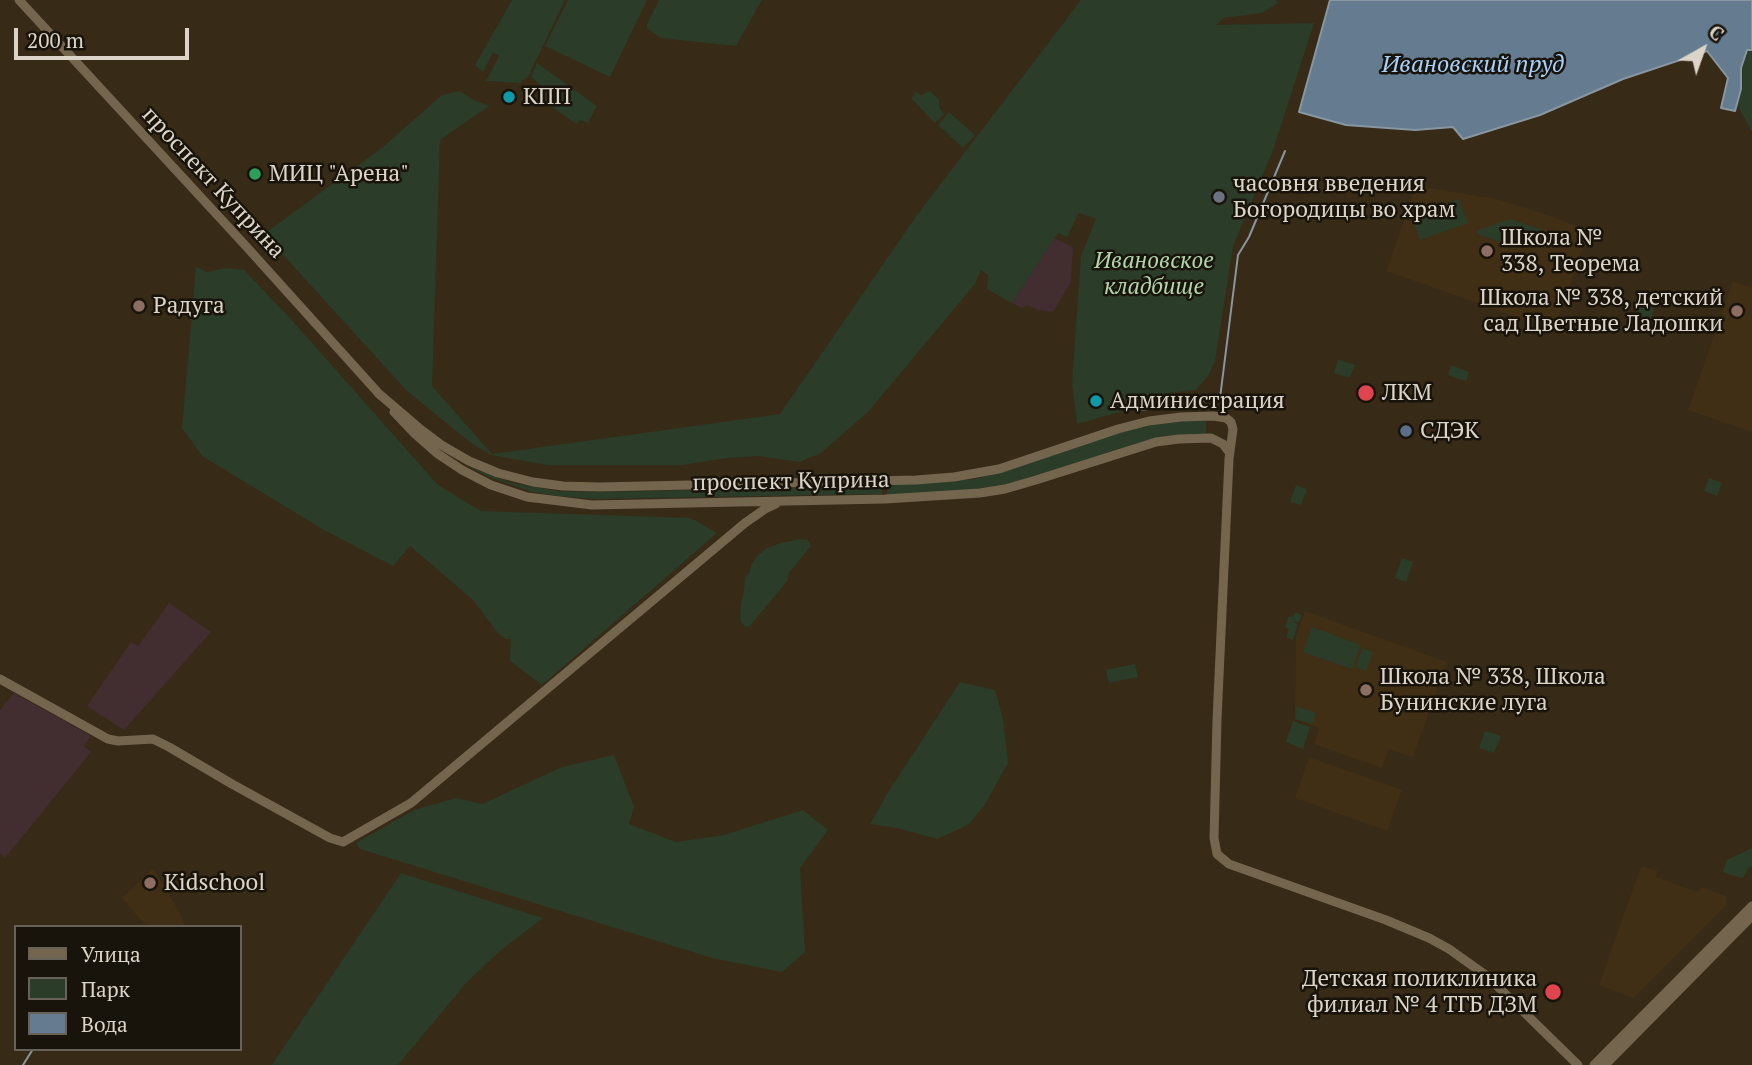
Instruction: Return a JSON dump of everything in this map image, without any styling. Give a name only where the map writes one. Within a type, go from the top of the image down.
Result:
[{"type":"main road","name":"проспект Куприна","points":[[19,0],[413,432],[438,454],[491,485],[527,497],[592,505],[918,498],[1005,489],[1156,442],[1211,438],[1223,444],[1229,452]]},
{"type":"main road","name":"проспект Куприна","points":[[378,393],[435,440],[469,461],[498,473],[563,486],[916,480],[954,477],[1005,468],[1118,429],[1181,416],[1220,416],[1231,422],[1233,429],[1229,452]]},
{"type":"main road","points":[[1229,452],[1214,838],[1216,853],[1229,864],[1386,920],[1449,948],[1487,976],[1578,1065]]},
{"type":"main road","points":[[0,679],[108,738],[118,741],[153,739],[330,838],[343,842],[411,803],[745,523],[765,509],[790,500]]},
{"type":"main road","points":[[735,503],[748,511],[745,523]]},
{"type":"main road","points":[[1594,1065],[1752,906]]},
{"type":"main road","points":[[1605,1065],[1752,916]]},
{"type":"shaded area","name":"Школа № 338, Теорема","points":[[1416,186],[1496,199],[1589,231],[1554,330],[1386,271]]},
{"type":"shaded area","points":[[1054,238],[1073,247],[1071,282],[1053,312],[1027,305],[1022,308],[1012,303]]},
{"type":"shaded area","points":[[1733,281],[1752,288],[1752,432],[1688,410]]},
{"type":"shaded area","points":[[169,603],[211,632],[124,730],[87,706],[131,642],[138,646]]},
{"type":"shaded area","name":"Школа № 338, Школа Бунинские луга","points":[[1305,611],[1447,662],[1413,757],[1389,749],[1382,768],[1314,744],[1319,728],[1295,719],[1296,637]]},
{"type":"shaded area","points":[[14,693],[91,736],[84,746],[91,752],[5,858],[0,854],[0,710]]},
{"type":"shaded area","points":[[1309,757],[1402,790],[1387,831],[1295,798]]},
{"type":"shaded area","points":[[1641,866],[1658,871],[1656,877],[1672,883],[1698,892],[1701,887],[1726,896],[1726,905],[1633,998],[1599,985]]},
{"type":"shaded area","name":"Kidschool","points":[[153,868],[184,924],[148,925],[122,898]]},
{"type":"green space","points":[[512,0],[565,0],[528,77],[520,83],[486,81],[499,56],[493,52],[483,72],[475,65]]},
{"type":"green space","points":[[568,0],[647,0],[610,77],[545,46]]},
{"type":"green space","points":[[659,0],[762,0],[736,46],[660,38],[647,28]]},
{"type":"green space","name":"Ивановское кладбище","points":[[1081,0],[1276,0],[1278,3],[1262,13],[1223,18],[1216,25],[1314,23],[1272,153],[1233,246],[1215,361],[1208,376],[1196,390],[1130,397],[1125,399],[1127,410],[1077,424],[1072,383],[1081,256],[1096,219],[1079,213],[1067,237],[1058,233],[1012,303],[987,289],[988,275],[981,270],[975,284],[868,412],[821,453],[800,462],[758,456],[682,465],[547,465],[491,455],[471,443],[407,391],[264,234],[383,147],[442,95],[459,91],[490,106],[440,140],[432,386],[492,454],[780,414],[917,215]]},
{"type":"green space","points":[[1752,51],[1752,132],[1736,103],[1740,65],[1745,52]]},
{"type":"green space","points":[[537,63],[597,106],[588,123],[580,120],[576,124],[545,102],[551,94],[531,77]]},
{"type":"green space","points":[[930,91],[939,100],[939,107],[944,114],[935,123],[911,98],[916,92],[921,95]]},
{"type":"green space","points":[[949,112],[975,135],[963,148],[938,125]]},
{"type":"green space","points":[[1459,199],[1468,223],[1420,240],[1411,215]]},
{"type":"green space","points":[[1510,219],[1543,230],[1541,239],[1516,247],[1477,234],[1478,230]]},
{"type":"green space","points":[[196,267],[207,272],[226,268],[244,270],[438,485],[481,511],[691,518],[717,533],[542,685],[510,661],[511,639],[498,633],[473,600],[410,546],[393,566],[324,530],[202,456],[182,428]]},
{"type":"green space","points":[[1642,301],[1655,306],[1650,321],[1637,316]]},
{"type":"green space","points":[[1338,359],[1355,365],[1350,378],[1334,373]]},
{"type":"green space","points":[[1451,365],[1469,372],[1466,381],[1448,375]]},
{"type":"green space","points":[[1206,420],[1206,434],[1155,439],[1005,485],[978,490],[887,495],[887,485],[974,479],[1000,473],[1117,433],[1179,421]]},
{"type":"green space","points":[[467,466],[512,483],[559,491],[882,486],[882,494],[594,499],[532,492]]},
{"type":"green space","points":[[1709,478],[1722,483],[1717,496],[1704,491]]},
{"type":"green space","points":[[1296,485],[1307,489],[1301,505],[1290,502]]},
{"type":"green space","points":[[800,539],[808,540],[811,546],[789,573],[788,580],[750,626],[746,627],[741,622],[741,603],[745,577],[750,572],[751,565],[767,548]]},
{"type":"green space","points":[[1402,558],[1413,562],[1406,582],[1395,578]]},
{"type":"green space","points":[[1295,612],[1302,615],[1299,622],[1291,621],[1298,624],[1293,640],[1286,637],[1289,629],[1285,627],[1289,616],[1293,617]]},
{"type":"green space","points":[[1312,627],[1361,645],[1352,669],[1303,652]]},
{"type":"green space","points":[[1362,648],[1373,652],[1366,671],[1356,667]]},
{"type":"green space","points":[[1135,664],[1138,677],[1109,683],[1106,670]]},
{"type":"green space","points":[[960,682],[995,690],[1003,719],[1008,763],[984,806],[968,825],[937,839],[870,824],[890,789]]},
{"type":"green space","points":[[1297,706],[1316,713],[1312,724],[1295,719]]},
{"type":"green space","points":[[1293,721],[1310,727],[1303,749],[1286,742]]},
{"type":"green space","points":[[1485,731],[1501,736],[1494,753],[1479,748]]},
{"type":"green space","points":[[614,755],[634,807],[629,824],[676,842],[724,835],[803,810],[828,830],[800,868],[805,952],[782,972],[712,958],[360,849],[356,843],[414,810],[456,798],[482,804],[562,767]]},
{"type":"green space","points":[[1752,848],[1752,866],[1744,877],[1723,872],[1727,860]]},
{"type":"green space","points":[[401,873],[543,918],[500,951],[468,981],[398,1065],[272,1065]]},
{"type":"water","name":"Ивановский пруд","points":[[1330,0],[1752,0],[1752,50],[1747,50],[1741,68],[1741,89],[1735,111],[1721,108],[1728,78],[1707,51],[1623,79],[1540,115],[1463,139],[1453,127],[1415,130],[1346,125],[1299,112]]},
{"type":"waterway","points":[[1142,410],[1220,398],[1238,255],[1249,237],[1285,151]]},
{"type":"waterway","points":[[23,1065],[32,1051]]},
{"type":"place","name":"КПП","points":[[509,97]]},
{"type":"place","name":"МИЦ \"Арена\"","points":[[255,174]]},
{"type":"place","name":"часовня введения Богородицы во храм","points":[[1219,197]]},
{"type":"place","name":"Школа № 338, Теорема","points":[[1487,251]]},
{"type":"place","name":"Радуга","points":[[139,306]]},
{"type":"place","name":"Школа № 338, детский сад Цветные Ладошки","points":[[1737,311]]},
{"type":"place","name":"ЛКМ","points":[[1366,393]]},
{"type":"place","name":"Администрация","points":[[1096,401]]},
{"type":"place","name":"СДЭК","points":[[1406,431]]},
{"type":"place","name":"Школа № 338, Школа Бунинские луга","points":[[1366,690]]},
{"type":"place","name":"Kidschool","points":[[150,883]]},
{"type":"place","name":"Детская поликлиника филиал № 4 ТГБ ДЗМ","points":[[1553,992]]}]
